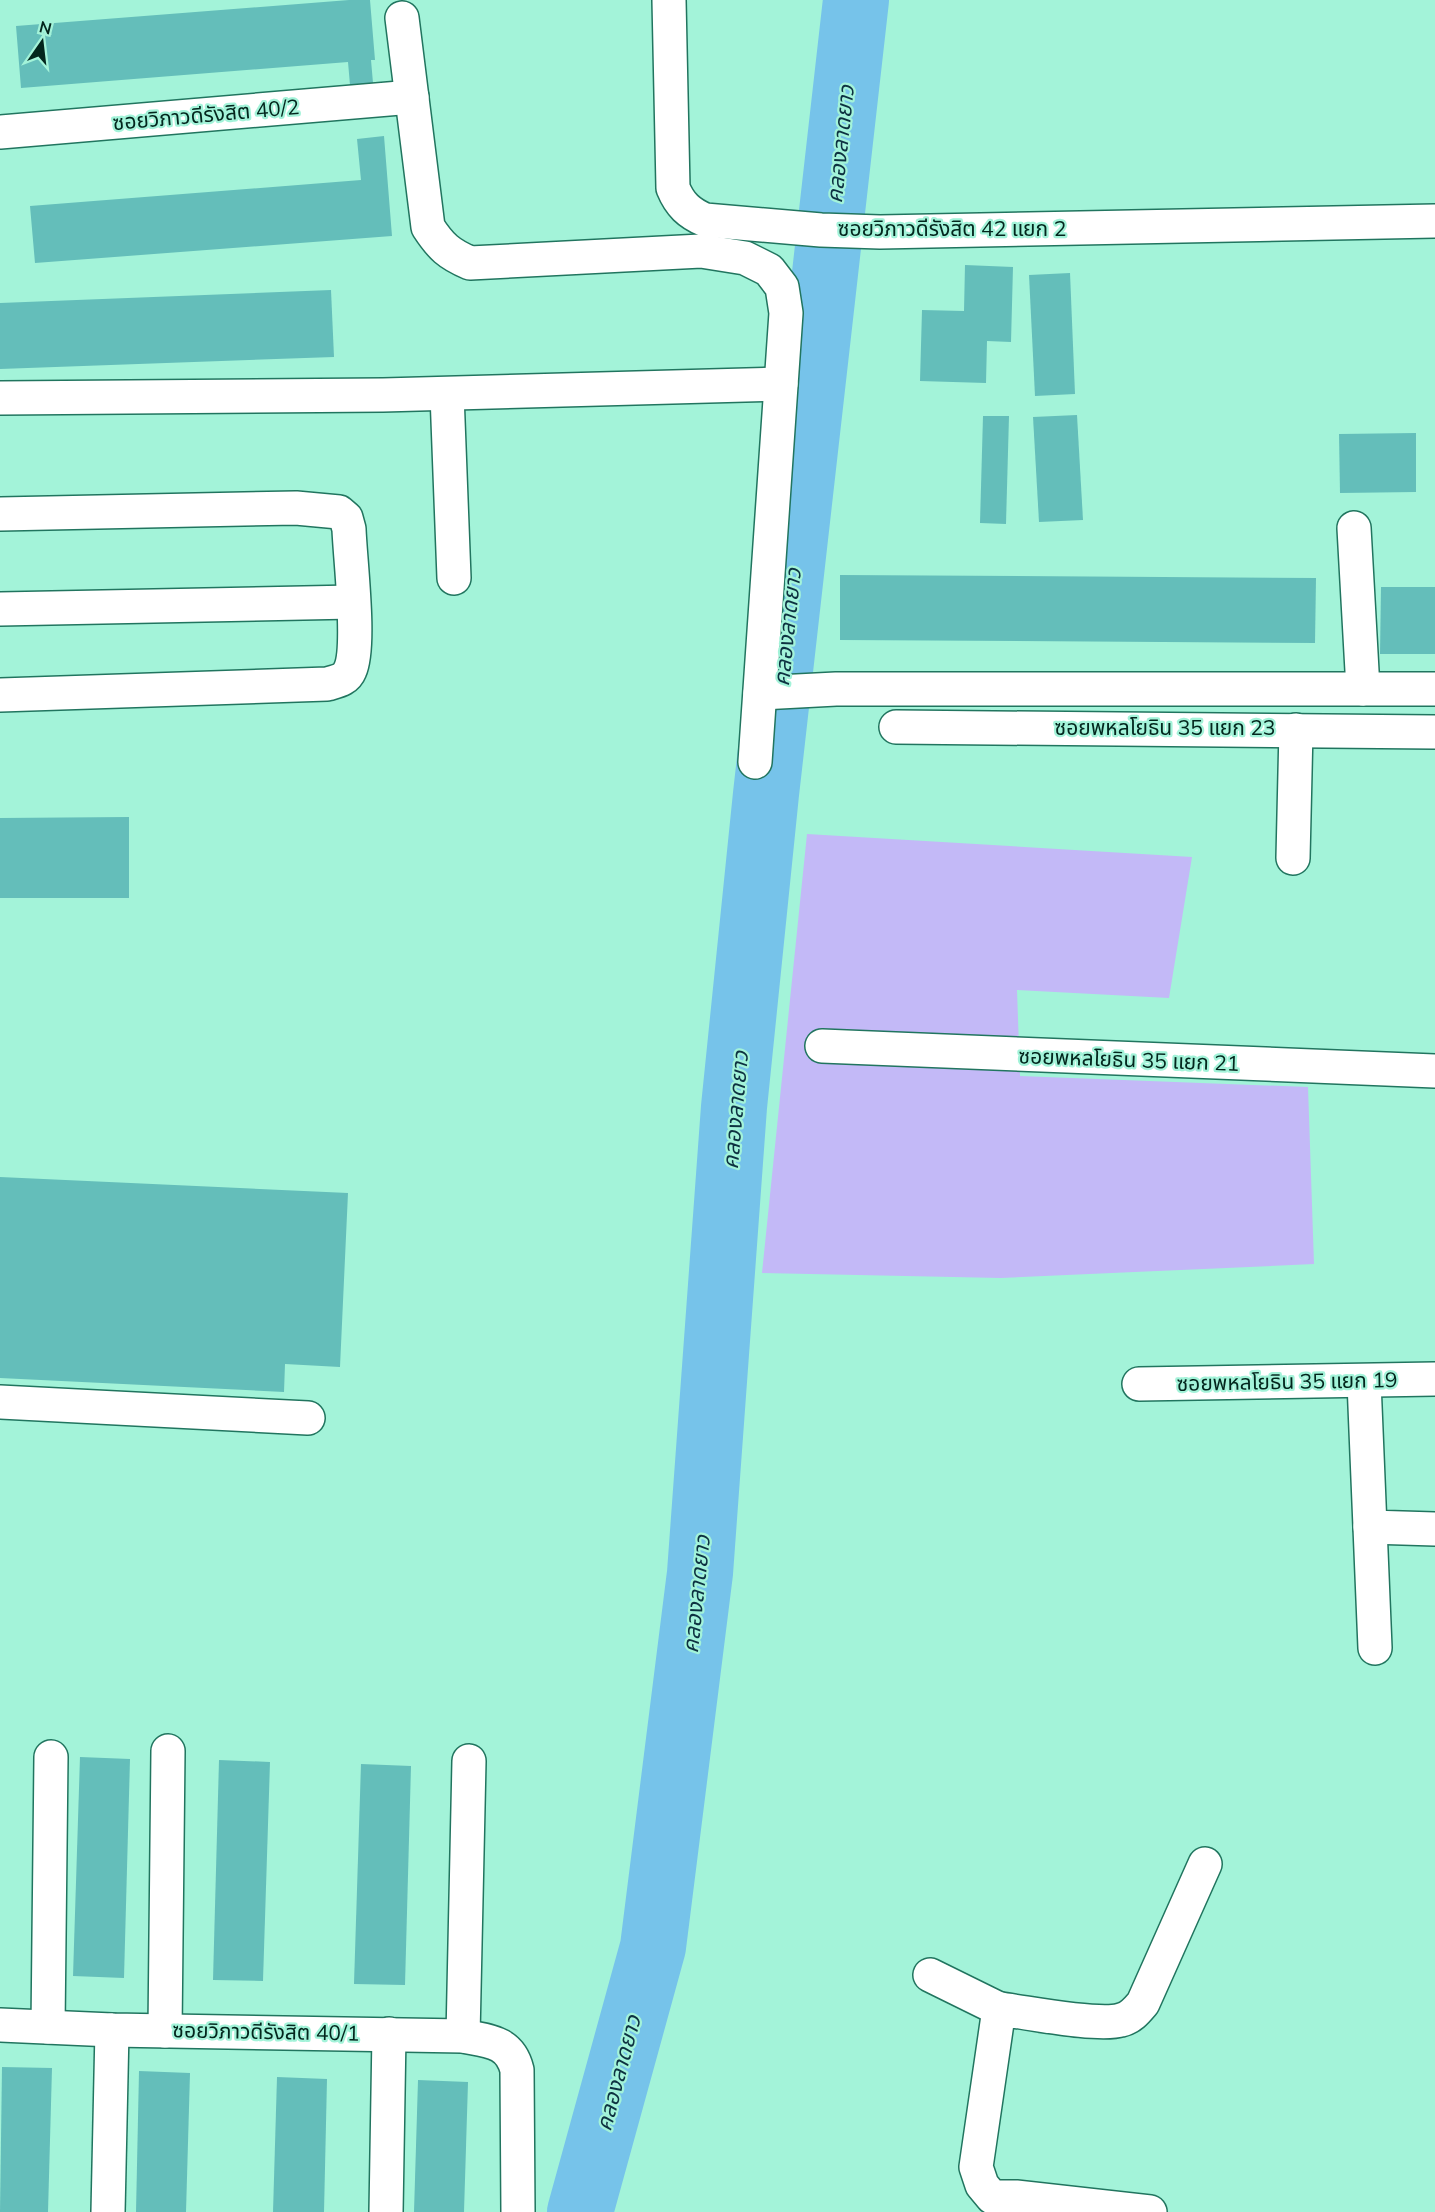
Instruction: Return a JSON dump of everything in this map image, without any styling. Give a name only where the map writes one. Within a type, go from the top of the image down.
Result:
[{"type":"street","name":"ซอยวิภาวดีรังสิต 42 แยก 2","points":[[669,0],[673,188],[678,201],[690,213],[705,220],[821,230],[880,232],[1435,221]]},
{"type":"street","points":[[402,18],[428,227],[438,243],[452,255],[470,263],[701,251],[745,258],[769,270],[782,287],[786,313],[767,692],[755,762]]},
{"type":"street","name":"ซอยวิภาวดีรังสิต 40/2","points":[[0,132],[412,97]]},
{"type":"street","points":[[0,398],[447,393],[781,384]]},
{"type":"street","points":[[447,393],[454,578]]},
{"type":"street","points":[[0,514],[296,508],[339,512],[346,518],[349,529],[355,640],[351,669],[343,679],[327,684],[0,695]]},
{"type":"street","points":[[1354,528],[1362,689]]},
{"type":"street","points":[[0,609],[353,602]]},
{"type":"street","points":[[767,692],[836,689],[1435,689]]},
{"type":"street","name":"ซอยพหลโยธิน 35 แยก 23","points":[[896,727],[1435,732]]},
{"type":"street","points":[[1293,858],[1296,730]]},
{"type":"street","name":"ซอยพหลโยธิน 35 แยก 21","points":[[822,1046],[1435,1071]]},
{"type":"street","name":"ซอยพหลโยธิน 35 แยก 19","points":[[1139,1384],[1364,1382],[1435,1379]]},
{"type":"street","points":[[1364,1382],[1375,1648]]},
{"type":"street","points":[[0,1402],[308,1418]]},
{"type":"street","points":[[1370,1527],[1435,1529]]},
{"type":"street","points":[[165,2031],[168,1751]]},
{"type":"street","points":[[48,2027],[51,1757]]},
{"type":"street","points":[[463,2036],[469,1761]]},
{"type":"street","points":[[930,1975],[999,2009],[1103,2022],[1121,2020],[1135,2013],[1143,2003],[1205,1864]]},
{"type":"street","points":[[999,2009],[976,2167],[982,2185],[992,2197],[1150,2212]]},
{"type":"street","name":"ซอยวิภาวดีรังสิต 40/1","points":[[0,2025],[112,2030],[463,2036],[496,2043],[514,2058],[517,2070],[518,2212]]},
{"type":"street","points":[[108,2212],[112,2030]]},
{"type":"street","points":[[386,2212],[389,2034]]},
{"type":"shaded area","points":[[807,834],[1192,857],[1169,998],[1017,990],[1020,1076],[1308,1087],[1314,1264],[1001,1278],[762,1273]]},
{"type":"building","points":[[370,0],[375,60],[371,60],[373,83],[350,85],[348,62],[21,88],[16,26]]},
{"type":"building","points":[[384,136],[392,236],[35,263],[30,206],[361,180],[357,139]]},
{"type":"building","points":[[965,265],[1013,267],[1011,342],[987,341],[986,383],[920,381],[922,310],[964,311]]},
{"type":"building","points":[[1070,273],[1075,394],[1035,396],[1029,275]]},
{"type":"building","points":[[331,290],[334,357],[0,369],[0,303]]},
{"type":"building","points":[[1077,415],[1083,520],[1039,522],[1033,417]]},
{"type":"building","points":[[983,416],[1009,416],[1006,524],[980,523]]},
{"type":"building","points":[[1416,433],[1416,492],[1340,493],[1339,434]]},
{"type":"building","points":[[840,575],[1316,578],[1315,643],[840,640]]},
{"type":"building","points":[[1381,587],[1435,587],[1435,654],[1380,654]]},
{"type":"building","points":[[129,817],[129,898],[0,898],[0,818]]},
{"type":"building","points":[[0,1177],[348,1193],[340,1367],[285,1364],[284,1392],[0,1378]]},
{"type":"building","points":[[80,1757],[130,1759],[124,1978],[73,1976]]},
{"type":"building","points":[[219,1760],[270,1762],[263,1981],[213,1980]]},
{"type":"building","points":[[361,1764],[411,1766],[405,1985],[354,1984]]},
{"type":"building","points":[[2,2067],[52,2068],[48,2212],[0,2212]]},
{"type":"building","points":[[139,2071],[190,2073],[186,2212],[136,2212]]},
{"type":"building","points":[[277,2077],[327,2079],[324,2212],[273,2212]]},
{"type":"building","points":[[418,2080],[468,2082],[464,2212],[414,2212]]},
{"type":"waterway","name":"คลองลาดยาว","points":[[580,2212],[653,1947],[700,1573],[734,1107],[766,794],[856,0]]}]
